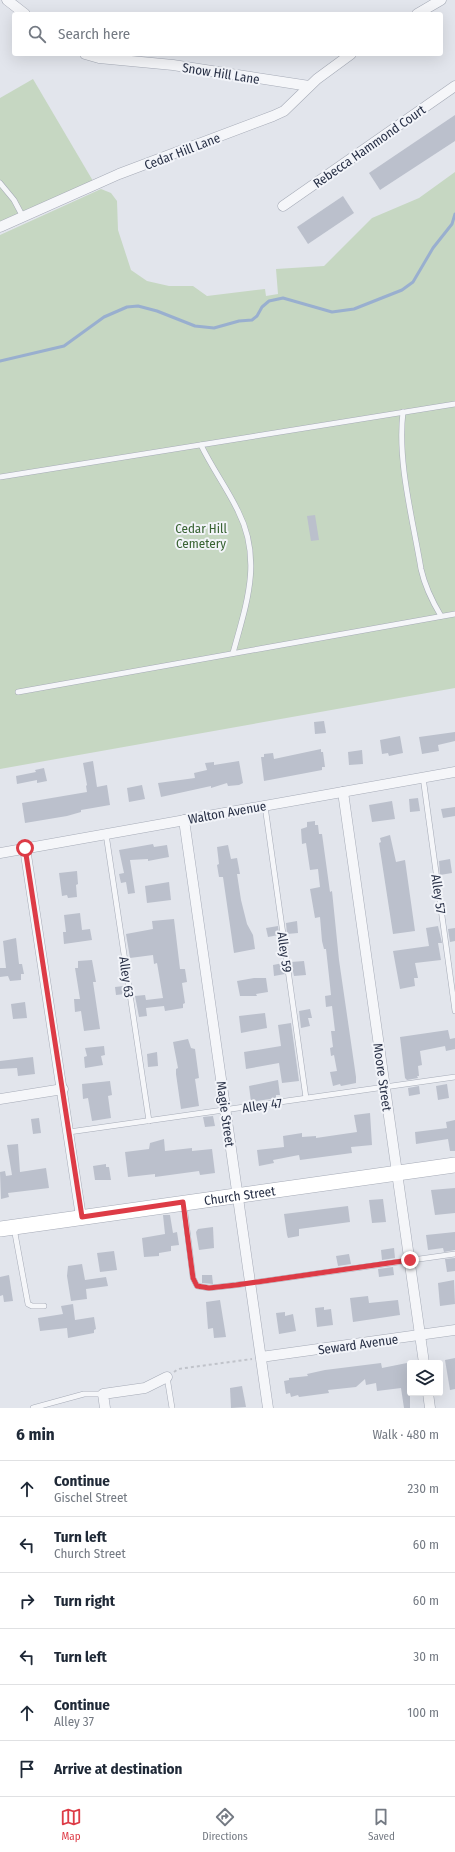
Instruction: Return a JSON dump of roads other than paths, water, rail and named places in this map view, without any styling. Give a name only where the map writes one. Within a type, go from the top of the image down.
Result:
[{"type":"main road","name":"Church Street","points":[[7,1228],[183,1202],[455,1165]]},
{"type":"street","points":[[7,0],[22,12]]},
{"type":"street","points":[[420,12],[441,0]]},
{"type":"street","name":"Snow Hill Lane","points":[[92,56],[99,58],[173,65],[309,86]]},
{"type":"street","name":"Cedar Hill Lane","points":[[0,228],[119,174],[273,116],[289,106],[309,86],[348,56]]},
{"type":"street","name":"Rebecca Hammond Court","points":[[283,206],[455,86]]},
{"type":"street","name":"Walton Avenue","points":[[0,853],[455,772]]},
{"type":"street","name":"Moore Street","points":[[343,792],[424,1360]]},
{"type":"street","name":"Magie Street","points":[[184,820],[268,1408]]},
{"type":"street","points":[[25,848],[82,1217]]},
{"type":"street","points":[[0,1099],[63,1089]]},
{"type":"street","name":"Seward Avenue","points":[[261,1358],[455,1330]]},
{"type":"street","points":[[105,1408],[103,1394],[145,1388],[167,1377]]},
{"type":"street","points":[[428,1396],[430,1408]]},
{"type":"lane","points":[[0,183],[14,200],[23,217]]},
{"type":"lane","points":[[0,477],[455,404]]},
{"type":"lane","points":[[403,412],[401,432],[402,454],[421,569],[424,584],[441,616]]},
{"type":"lane","points":[[201,445],[239,512],[249,546],[252,567],[250,588],[233,653]]},
{"type":"lane","points":[[18,692],[455,614]]},
{"type":"lane","name":"Alley 57","points":[[423,777],[455,1011]]},
{"type":"lane","name":"Alley 59","points":[[264,806],[306,1098]]},
{"type":"lane","name":"Alley 63","points":[[106,834],[149,1120]]},
{"type":"lane","name":"Alley 47","points":[[69,1132],[455,1077]]},
{"type":"lane","points":[[183,1202],[194,1283],[200,1287],[209,1288],[250,1283],[455,1254]]},
{"type":"lane","points":[[7,1228],[28,1304],[32,1306],[44,1306]]},
{"type":"lane","points":[[167,1377],[172,1408]]},
{"type":"lane","points":[[33,1408],[84,1394],[103,1394]]},
{"type":"waterway","points":[[0,361],[64,346],[104,317],[127,307],[138,306],[157,311],[195,326],[214,328],[239,321],[252,320],[257,316],[262,307],[269,301],[283,298],[332,312],[354,309],[402,290],[413,282],[433,248],[452,224],[455,214]]},
{"type":"park label","name":"Cedar Hill Cemetery","points":[[201,536]]}]
